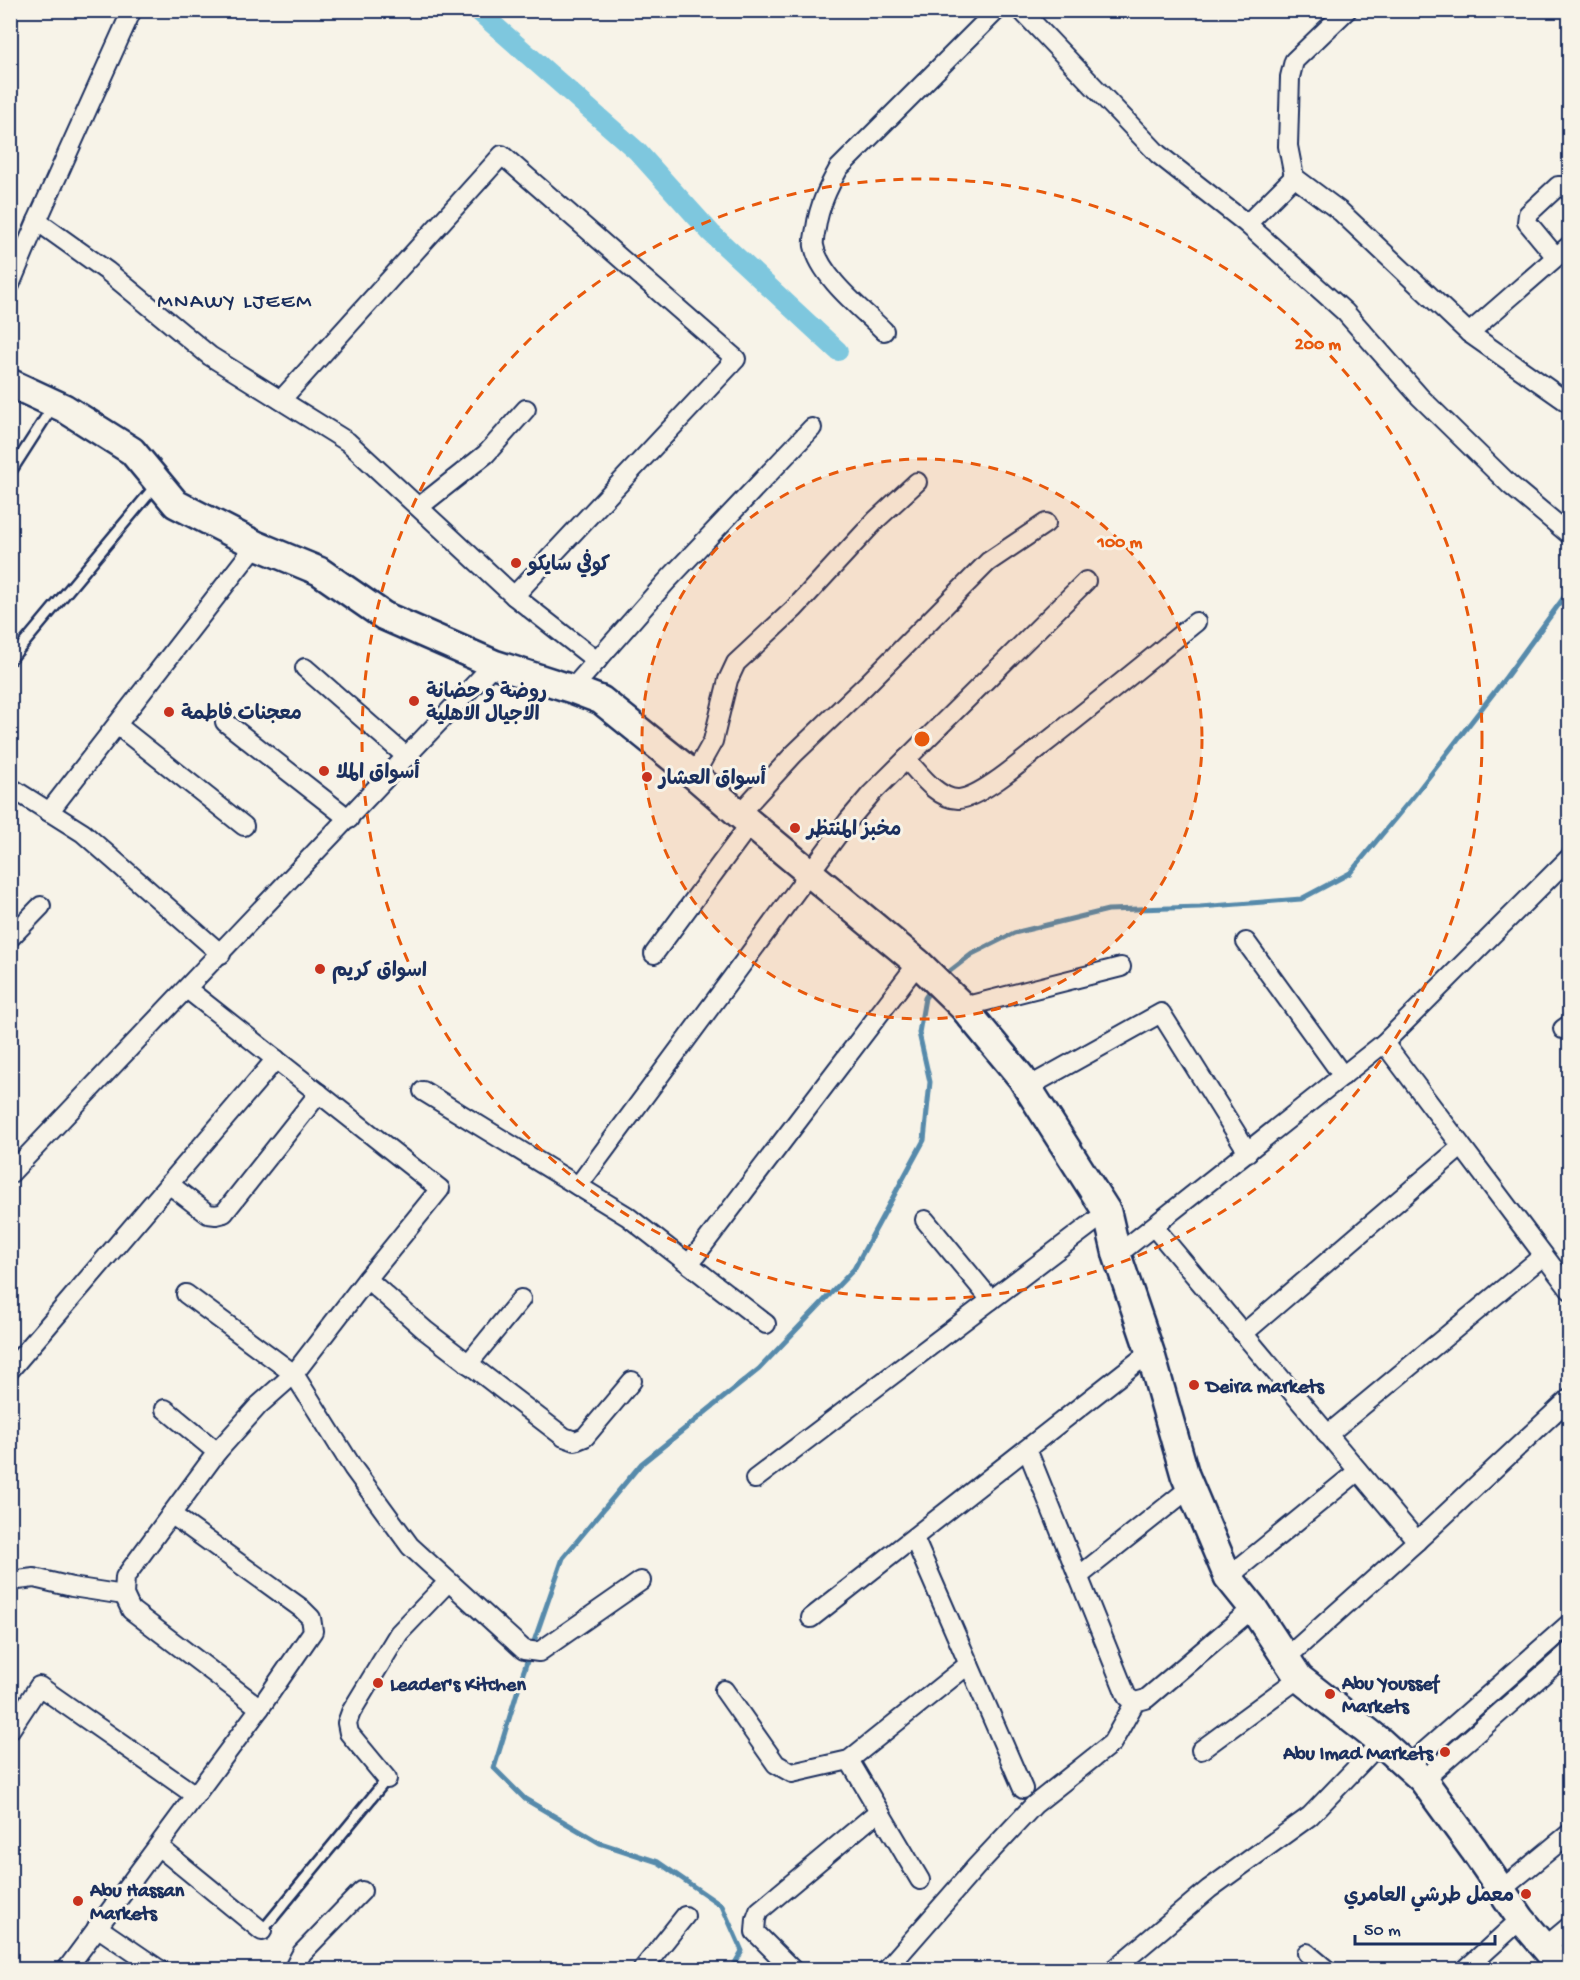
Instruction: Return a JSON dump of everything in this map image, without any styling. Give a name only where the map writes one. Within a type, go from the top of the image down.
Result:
[{"type":"street","points":[[10,285],[132,10]]},
{"type":"street","points":[[884,331],[832,279],[820,263],[814,245],[818,212],[826,190],[839,168],[997,10]]},
{"type":"street","points":[[1021,10],[1158,154],[1247,224],[1345,312],[1420,397],[1509,484],[1569,535]]},
{"type":"street","points":[[1347,10],[1294,61],[1290,77],[1288,146],[1294,177],[1341,212],[1469,333],[1569,404]]},
{"type":"street","points":[[281,400],[502,155],[736,359],[514,596]]},
{"type":"street","points":[[1247,224],[1294,177]]},
{"type":"street","points":[[1469,333],[1563,251],[1527,222],[1528,214],[1558,186],[1564,186],[1569,192]]},
{"type":"street","points":[[37,221],[107,271],[210,356],[348,442],[514,596],[597,661]]},
{"type":"street","points":[[10,237],[28,243]]},
{"type":"street","points":[[10,383],[55,404],[132,451],[176,504],[256,545],[319,571],[384,616],[494,664],[601,700],[918,963],[963,1007],[1028,1088],[1107,1212],[1117,1255],[1150,1352],[1185,1475],[1228,1577],[1253,1608],[1293,1668],[1416,1773],[1521,1919],[1564,1970]]},
{"type":"street","points":[[419,507],[486,454],[526,409]]},
{"type":"street","points":[[572,689],[666,582],[812,428]]},
{"type":"street","points":[[694,775],[713,741],[728,680],[736,663],[794,609],[876,520],[917,482]]},
{"type":"street","points":[[654,954],[745,819],[794,754],[988,562],[1046,523]]},
{"type":"street","points":[[49,812],[256,545]]},
{"type":"street","points":[[578,1185],[848,821],[871,794],[1086,581]]},
{"type":"street","points":[[906,759],[943,795],[958,799],[971,796],[1002,777],[1196,622]]},
{"type":"street","points":[[10,1174],[494,664]]},
{"type":"street","points":[[304,668],[407,757]]},
{"type":"street","points":[[225,722],[349,819]]},
{"type":"street","points":[[117,725],[244,826]]},
{"type":"street","points":[[10,787],[83,833],[221,954]]},
{"type":"street","points":[[1117,1255],[1384,1043],[1569,857]]},
{"type":"street","points":[[10,938],[41,906]]},
{"type":"street","points":[[1246,942],[1343,1076]]},
{"type":"street","points":[[689,1264],[918,963]]},
{"type":"street","points":[[963,1007],[1121,967]]},
{"type":"street","points":[[187,989],[440,1189],[294,1374],[259,1405],[217,1452],[125,1577],[124,1595],[131,1610],[260,1708]]},
{"type":"street","points":[[1028,1088],[1161,1013],[1248,1152]]},
{"type":"street","points":[[1384,1043],[1569,1290]]},
{"type":"street","points":[[10,1370],[276,1059]]},
{"type":"street","points":[[423,1091],[627,1216],[766,1324]]},
{"type":"street","points":[[169,1184],[208,1214],[224,1213],[319,1093]]},
{"type":"street","points":[[1243,1335],[1461,1147]]},
{"type":"street","points":[[755,1479],[1107,1212]]},
{"type":"street","points":[[925,1220],[991,1300]]},
{"type":"street","points":[[1154,1227],[1417,1542]]},
{"type":"street","points":[[1327,1435],[1543,1256]]},
{"type":"street","points":[[367,1279],[426,1331],[564,1437],[575,1441],[585,1437],[632,1381]]},
{"type":"street","points":[[186,1294],[294,1374],[353,1468],[410,1546],[448,1582],[532,1651],[640,1581]]},
{"type":"street","points":[[468,1364],[521,1299]]},
{"type":"street","points":[[812,1618],[1150,1352]]},
{"type":"street","points":[[1202,1750],[1293,1668],[1417,1542],[1569,1398]]},
{"type":"street","points":[[165,1409],[217,1452]]},
{"type":"street","points":[[1027,1449],[1127,1697],[1135,1702],[1146,1700],[1253,1608]]},
{"type":"street","points":[[1228,1577],[1358,1471]]},
{"type":"street","points":[[1079,1576],[1191,1487]]},
{"type":"street","points":[[66,1970],[260,1708],[313,1630],[311,1617],[301,1608],[171,1514]]},
{"type":"street","points":[[914,1538],[1023,1789]]},
{"type":"street","points":[[10,1581],[34,1578],[124,1595]]},
{"type":"street","points":[[387,1779],[349,1733],[347,1723],[399,1633],[448,1582]]},
{"type":"street","points":[[1416,1773],[1569,1623]]},
{"type":"street","points":[[1416,1773],[1569,1651]]},
{"type":"street","points":[[724,1690],[776,1764],[792,1773],[849,1760],[969,1664]]},
{"type":"street","points":[[10,1730],[39,1686],[195,1795]]},
{"type":"street","points":[[886,1970],[1034,1805],[1112,1743],[1135,1702]]},
{"type":"street","points":[[1113,1970],[1209,1889],[1310,1816],[1381,1742]]},
{"type":"street","points":[[849,1760],[920,1880]]},
{"type":"street","points":[[793,1970],[755,1932],[759,1911],[879,1811]]},
{"type":"street","points":[[1501,1890],[1569,1833]]},
{"type":"street","points":[[158,1846],[262,1931]]},
{"type":"street","points":[[293,1970],[302,1953],[362,1891]]},
{"type":"street","points":[[642,1970],[685,1916]]},
{"type":"street","points":[[1465,1970],[1521,1919]]},
{"type":"street","points":[[1545,1947],[1569,1926]]},
{"type":"street","points":[[97,1927],[159,1970]]},
{"type":"street","points":[[1306,1953],[1327,1970]]},
{"type":"lane","points":[[10,473],[55,404]]},
{"type":"lane","points":[[10,660],[158,482]]},
{"type":"lane","points":[[262,1931],[387,1779]]},
{"type":"waterway","points":[[477,10],[637,151],[711,233],[838,351]]},
{"type":"waterway","points":[[950,971],[972,954],[1014,933],[1108,910],[1200,907],[1301,899],[1350,873],[1417,792],[1506,677],[1570,589]]},
{"type":"waterway","points":[[731,1970],[742,1951],[722,1906],[658,1862],[600,1843],[525,1799],[494,1768],[523,1673],[563,1558],[641,1464],[759,1369],[854,1269],[924,1140],[930,1082],[919,1033],[925,998],[931,989]]},
{"type":"place","name":"كوفي سايكو","points":[[516,563]]},
{"type":"place","name":"روضة و حضانة الاجيال الاهلية","points":[[414,701]]},
{"type":"place","name":"معجنات فاطمة","points":[[169,712]]},
{"type":"place","name":"أسواق الملا","points":[[324,771]]},
{"type":"place","name":"أسواق العشار","points":[[647,777]]},
{"type":"place","name":"مخبز المنتظر","points":[[795,828]]},
{"type":"place","name":"اسواق كريم","points":[[320,969]]},
{"type":"place","name":"Deira markets","points":[[1194,1385]]},
{"type":"place","name":"Leader's Kitchen","points":[[378,1683]]},
{"type":"place","name":"Abu Youssef Markets","points":[[1330,1694]]},
{"type":"place","name":"Abu Imad Markets","points":[[1445,1752]]},
{"type":"place","name":"معمل طرشي العامري","points":[[1526,1894]]},
{"type":"place","name":"Abu Hassan Markets","points":[[78,1901]]},
{"type":"district","name":"MNAWY LJEEM","points":[[235,299]]}]
